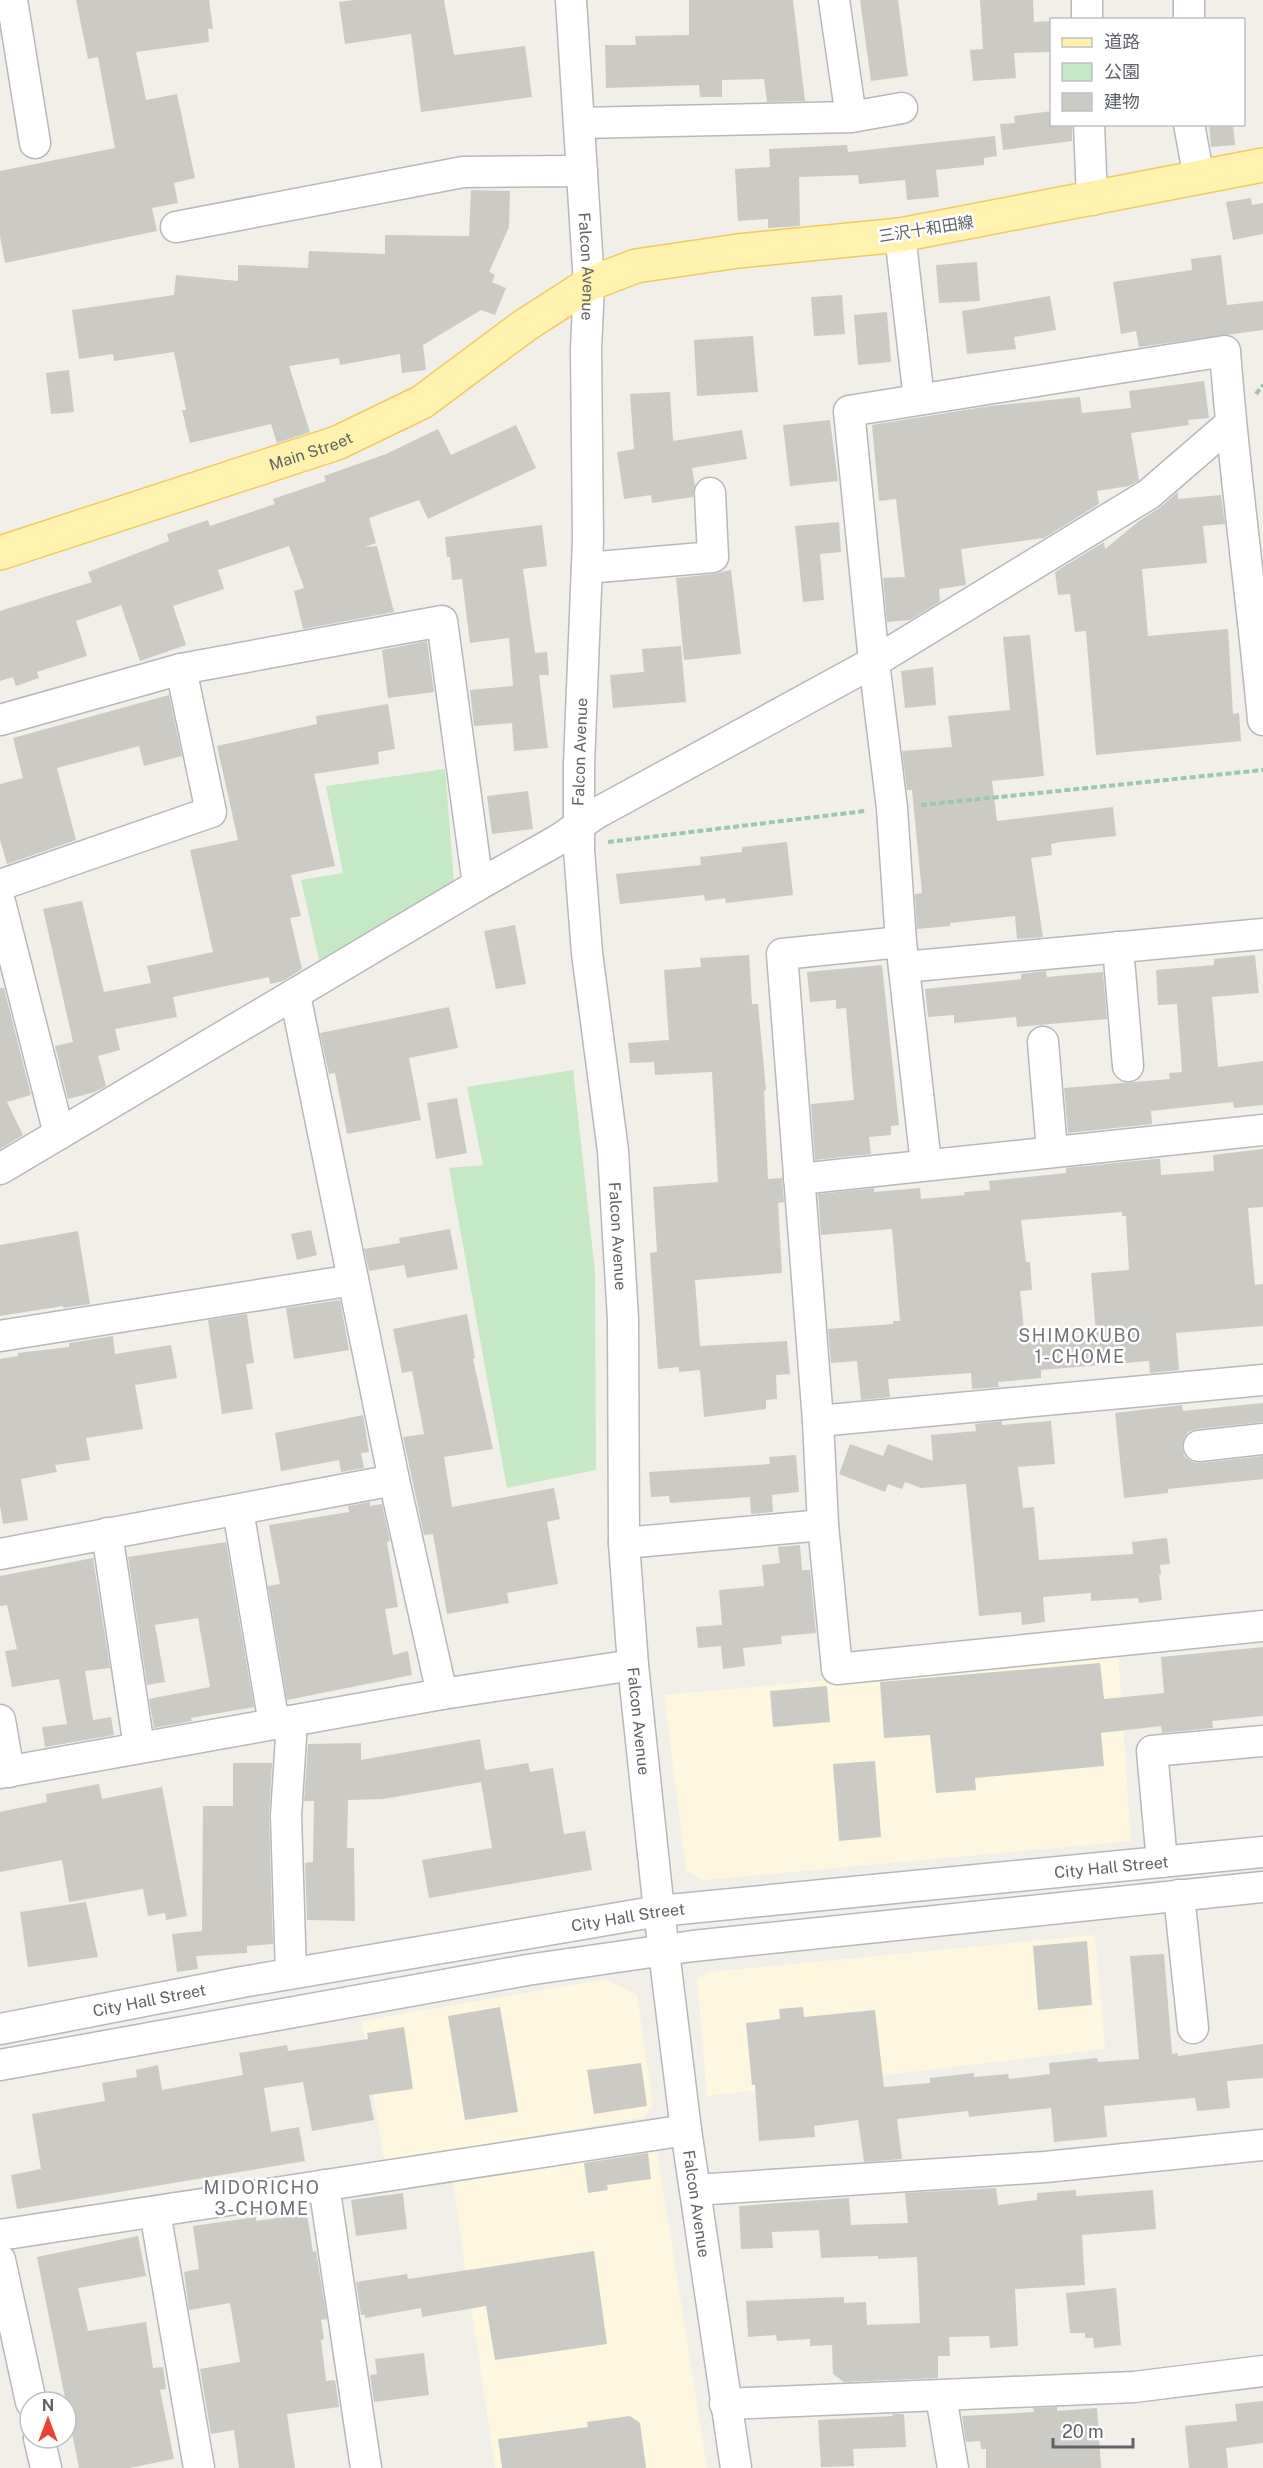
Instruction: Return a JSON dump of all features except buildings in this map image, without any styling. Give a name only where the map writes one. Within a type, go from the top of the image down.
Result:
[{"type":"main road","name":"三沢十和田線","points":[[589,284],[636,266],[738,250],[900,235],[1092,200],[1263,165]]},
{"type":"main road","name":"Main Street","points":[[0,553],[337,443],[422,402],[524,326],[589,284]]},
{"type":"street","points":[[12,0],[35,143]]},
{"type":"street","name":"Falcon Avenue","points":[[571,0],[589,284],[586,349],[588,835],[581,886],[613,1151],[623,1319],[624,1543],[633,1665],[659,1911],[666,1950],[686,2130],[736,2468]]},
{"type":"street","points":[[834,0],[851,117]]},
{"type":"street","points":[[1087,0],[1087,18]]},
{"type":"street","points":[[1189,0],[1189,18]]},
{"type":"street","points":[[579,123],[851,117],[903,108]]},
{"type":"street","points":[[1089,126],[1092,200]]},
{"type":"street","points":[[1189,126],[1198,178]]},
{"type":"street","points":[[176,228],[464,172],[582,171]]},
{"type":"street","points":[[900,235],[919,399]]},
{"type":"street","points":[[927,1164],[902,954],[892,808],[874,662],[849,411],[1225,351],[1230,424],[1259,625],[1263,720]]},
{"type":"street","points":[[0,1169],[478,885],[588,835],[597,813],[874,662],[1149,494],[1230,424]]},
{"type":"street","points":[[587,568],[713,557],[710,494]]},
{"type":"street","points":[[0,720],[181,669],[442,621],[478,885]]},
{"type":"street","points":[[0,885],[211,812],[181,669]]},
{"type":"street","points":[[0,902],[59,1134]]},
{"type":"street","points":[[1263,934],[1118,947],[902,954],[782,954],[818,1421],[823,1525],[837,1669],[1263,1626]]},
{"type":"street","points":[[1118,947],[1128,1066]]},
{"type":"street","points":[[295,995],[394,1480],[442,1694]]},
{"type":"street","points":[[1043,1042],[1052,1151]]},
{"type":"street","points":[[799,1179],[1263,1130]]},
{"type":"street","points":[[0,1335],[353,1280]]},
{"type":"street","points":[[818,1421],[1263,1380]]},
{"type":"street","points":[[1199,1446],[1263,1439]]},
{"type":"street","points":[[0,1554],[394,1480]]},
{"type":"street","points":[[238,1510],[283,1723],[291,1973]]},
{"type":"street","points":[[624,1543],[823,1525]]},
{"type":"street","points":[[107,1533],[139,1747]]},
{"type":"street","points":[[0,1720],[4,1773],[442,1694],[633,1665]]},
{"type":"street","points":[[1162,1862],[1152,1751],[1263,1741]]},
{"type":"street","name":"City Hall Street","points":[[0,2029],[291,1973],[659,1911],[1263,1852]]},
{"type":"street","points":[[0,2065],[493,1976],[666,1950],[741,1940],[1263,1887]]},
{"type":"street","points":[[1179,1895],[1194,2028]]},
{"type":"street","points":[[0,2235],[686,2130]]},
{"type":"street","points":[[695,2190],[1045,2167],[1263,2145]]},
{"type":"street","points":[[324,2185],[366,2468]]},
{"type":"street","points":[[155,2212],[199,2468]]},
{"type":"street","points":[[0,2260],[28,2390]]},
{"type":"street","points":[[725,2404],[1134,2387],[1263,2371]]},
{"type":"street","points":[[941,2396],[953,2468]]},
{"type":"street","points":[[42,2450],[46,2468]]},
{"type":"path","points":[[588,835],[892,808],[1263,770]]},
{"type":"shaded area","points":[[1118,1654],[1131,1841],[704,1880],[686,1871],[664,1695]]},
{"type":"shaded area","points":[[1095,1935],[1105,2049],[707,2096],[697,1979],[709,1972]]},
{"type":"shaded area","points":[[606,1979],[637,1995],[653,2105],[644,2117],[384,2162],[362,2021]]},
{"type":"shaded area","points":[[653,2146],[657,2151],[707,2468],[495,2468],[452,2177]]},
{"type":"green space","points":[[445,769],[454,881],[319,960],[301,880],[343,873],[326,786]]},
{"type":"green space","points":[[573,1070],[595,1272],[596,1470],[507,1488],[449,1168],[483,1165],[467,1087]]},
{"type":"district","name":"SHIMOKUBO 1-CHOME","points":[[1080,1345]]},
{"type":"district","name":"MIDORICHO 3-CHOME","points":[[262,2197]]}]
